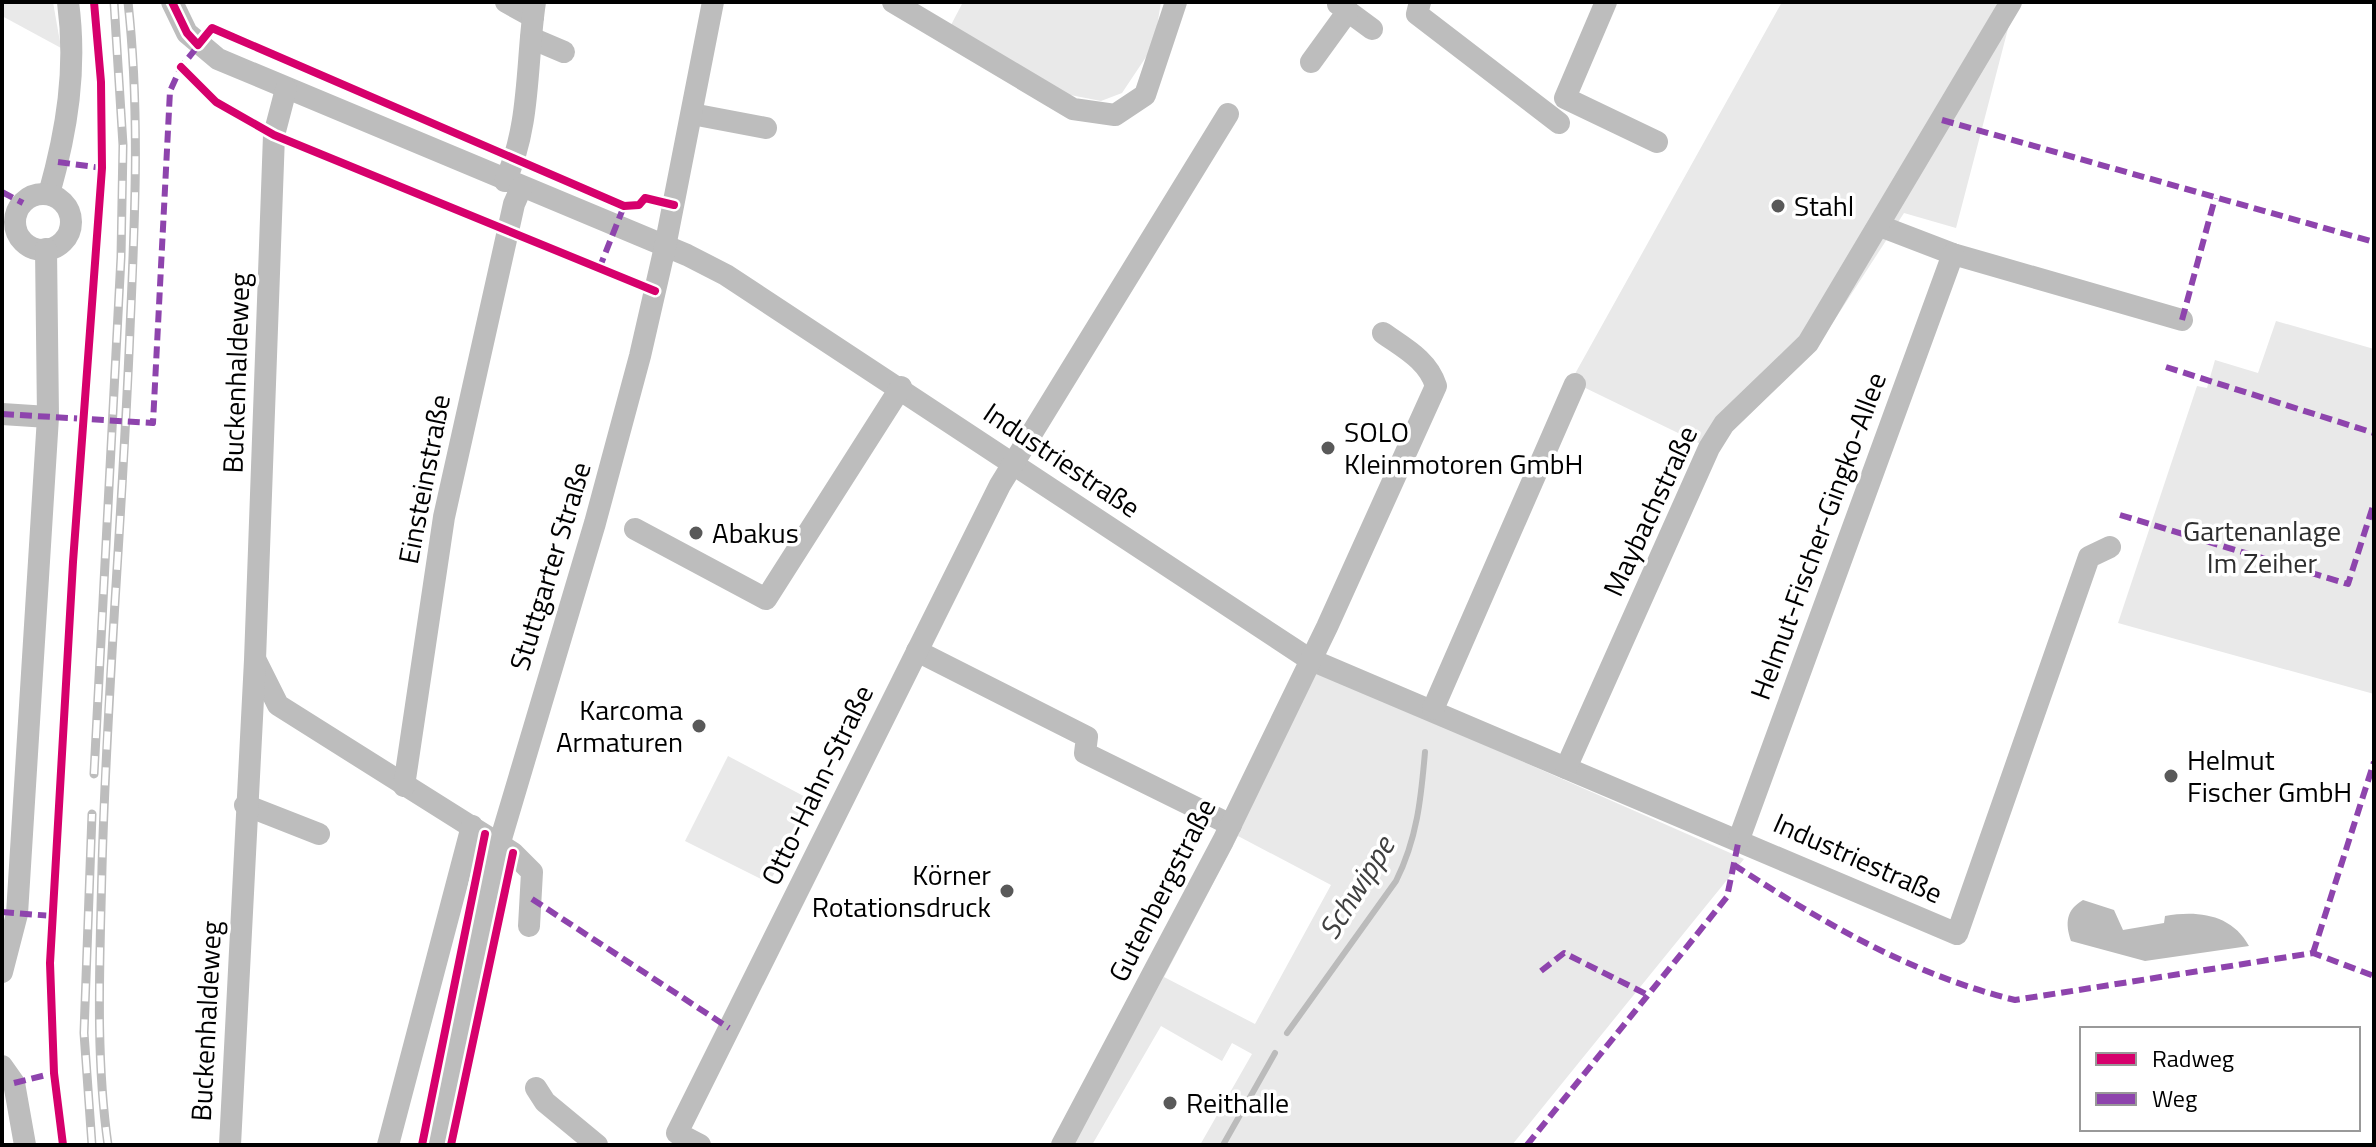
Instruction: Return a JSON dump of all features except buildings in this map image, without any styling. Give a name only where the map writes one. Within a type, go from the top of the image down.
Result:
[{"type":"street","points":[[49,194],[69,108],[73,66],[68,2]]},
{"type":"street","name":"Industriestraße","points":[[172,2],[187,33],[218,59],[726,275],[901,387],[1012,464],[1309,659],[1433,709],[1957,934],[2064,657],[2089,557],[2110,547]]},
{"type":"street","points":[[506,2],[533,19],[564,52]]},
{"type":"street","name":"Stuttgarter Straße","points":[[438,1145],[500,842],[607,481],[665,247],[713,2]]},
{"type":"street","points":[[893,2],[1073,109],[1115,115],[1145,95],[1176,2]]},
{"type":"street","points":[[1420,2],[1417,14],[1559,123]]},
{"type":"street","points":[[1606,2],[1565,98],[1657,142]]},
{"type":"street","name":"Maybachstraße","points":[[1566,768],[1709,448],[1724,424],[1808,343],[2011,2]]},
{"type":"street","points":[[1311,62],[1342,6],[1372,29]]},
{"type":"street","name":"Einsteinstraße","points":[[404,786],[444,517],[514,204],[515,160],[533,19]]},
{"type":"street","name":"Buckenhaldeweg","points":[[230,1145],[245,805],[255,660],[274,135],[286,89]]},
{"type":"street","points":[[692,114],[766,128]]},
{"type":"street","name":"Otto-Hahn-Straße","points":[[700,1145],[674,1139],[1012,464],[1228,114]]},
{"type":"street","points":[[49,194],[59,199],[71,217],[65,239],[46,249],[25,243],[16,223],[23,203],[30,197],[49,194]]},
{"type":"street","points":[[1880,226],[1953,254],[2182,320]]},
{"type":"street","points":[[2,972],[17,914],[48,417],[46,249]]},
{"type":"street","name":"Helmut-Fischer-Gingko-Allee","points":[[1739,839],[1953,254]]},
{"type":"street","name":"Gutenbergstraße","points":[[1062,1145],[1231,825],[1327,627],[1436,386],[1431,371],[1422,361],[1383,333]]},
{"type":"street","points":[[1433,709],[1575,384]]},
{"type":"street","points":[[635,529],[766,599],[901,387]]},
{"type":"street","points":[[2,414],[48,417]]},
{"type":"street","points":[[917,651],[1087,737],[1085,753],[1231,825]]},
{"type":"street","name":"Buckenhaldeweg","points":[[255,660],[278,705],[404,786],[500,842],[532,872],[529,926]]},
{"type":"street","points":[[245,805],[319,834]]},
{"type":"street","points":[[388,1145],[472,826]]},
{"type":"street","points":[[2,1066],[14,1083],[25,1145]]},
{"type":"street","points":[[536,1088],[545,1102],[597,1145]]},
{"type":"green space","points":[[2,2],[53,2],[61,48],[2,16]]},
{"type":"green space","points":[[963,2],[1161,2],[1154,45],[1122,93],[1101,101],[1060,93],[951,25]]},
{"type":"green space","points":[[1782,2],[2015,2],[1956,228],[1904,213],[1813,353],[1709,448],[1571,381]]},
{"type":"green space","name":"Gartenanlage Im Zeiher","points":[[2276,321],[2374,349],[2374,694],[2118,623],[2197,386],[2207,388],[2215,360],[2258,373]]},
{"type":"green space","points":[[1301,664],[1744,859],[1512,1145],[1200,1145],[1252,1054],[1232,1043],[1222,1061],[1161,1026],[1092,1145],[1065,1145]],"holes":[[[1238,836],[1331,885],[1255,1024],[1164,977]]]},
{"type":"green space","points":[[728,756],[813,801],[769,883],[685,841]]},
{"type":"shaded area","points":[[2083,900],[2114,910],[2123,930],[2164,923],[2165,916],[2201,914],[2213,917],[2233,927],[2249,946],[2145,961],[2071,941],[2068,918],[2073,908]]},
{"type":"waterway","name":"Schwippe","points":[[1287,1033],[1396,881],[1413,834],[1425,752]]},
{"type":"waterway","name":"Schwippe","points":[[1223,1145],[1275,1053]]},
{"type":"railway","points":[[94,774],[121,257],[123,145],[114,2]]},
{"type":"railway","points":[[108,1145],[101,1076],[100,972],[104,800],[135,206],[134,84],[128,2]]},
{"type":"railway","points":[[92,814],[84,1033],[92,1145]]},
{"type":"marked path","points":[[2,414],[153,423],[170,91],[181,67],[202,41]]},
{"type":"marked path","points":[[1942,120],[2374,242]]},
{"type":"marked path","points":[[58,162],[102,168]]},
{"type":"marked path","points":[[2,192],[23,203]]},
{"type":"marked path","points":[[2182,320],[2215,198]]},
{"type":"marked path","points":[[599,269],[624,206]]},
{"type":"marked path","points":[[2166,367],[2374,433]]},
{"type":"marked path","points":[[2120,515],[2348,584],[2374,503]]},
{"type":"marked path","points":[[2313,953],[2374,762]]},
{"type":"marked path","points":[[1527,1145],[1727,897],[1739,839]]},
{"type":"marked path","points":[[1734,865],[1834,926],[1904,961],[2015,1000],[2313,953],[2374,976]]},
{"type":"marked path","points":[[532,899],[729,1028]]},
{"type":"marked path","points":[[2,912],[52,916]]},
{"type":"marked path","points":[[1541,971],[1564,953],[1646,994]]},
{"type":"marked path","points":[[14,1083],[54,1073]]},
{"type":"cycle path","points":[[63,1145],[54,1073],[50,963],[73,562],[102,168],[101,82],[94,2]]},
{"type":"cycle path","points":[[172,2],[187,33],[198,45],[212,28],[624,206],[639,205],[645,198],[674,205]]},
{"type":"cycle path","points":[[181,67],[216,102],[274,135],[655,291]]},
{"type":"cycle path","points":[[422,1145],[485,834]]},
{"type":"cycle path","points":[[451,1145],[513,853]]},
{"type":"place","name":"Stahl","points":[[1778,206]]},
{"type":"place","name":"SOLO Kleinmotoren GmbH","points":[[1328,448]]},
{"type":"place","name":"Abakus","points":[[696,533]]},
{"type":"place","name":"Karcoma Armaturen","points":[[699,726]]},
{"type":"place","name":"Helmut Fischer GmbH","points":[[2171,776]]},
{"type":"place","name":"Körner Rotationsdruck","points":[[1007,891]]},
{"type":"place","name":"Reithalle","points":[[1170,1103]]}]
